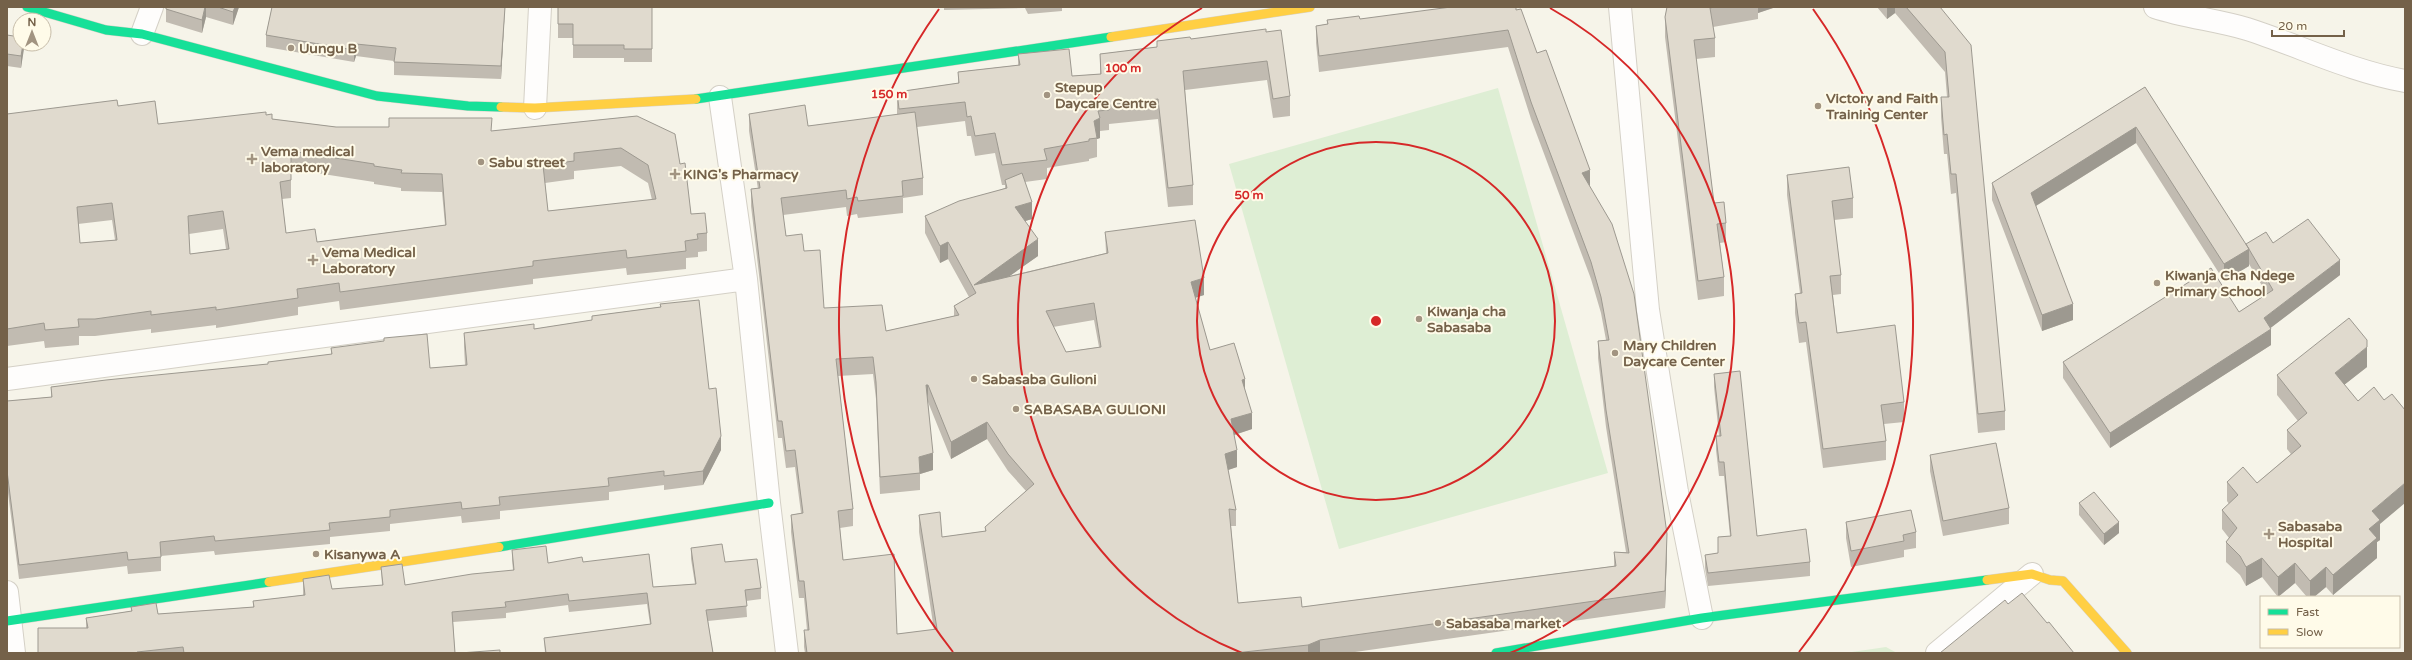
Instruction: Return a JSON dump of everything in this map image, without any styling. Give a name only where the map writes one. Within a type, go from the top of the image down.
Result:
[{"type":"street","points":[[27,7],[106,30],[142,34],[377,96],[468,106],[534,108],[645,103],[720,97],[1287,8],[1310,7]]},
{"type":"street","points":[[142,34],[152,7]]},
{"type":"street","points":[[534,108],[540,7]]},
{"type":"street","points":[[1620,7],[1648,310],[1677,492],[1702,618]]},
{"type":"street","points":[[2155,7],[2177,14],[2246,29],[2378,76],[2405,81]]},
{"type":"street","points":[[720,97],[746,279],[769,503],[787,653]]},
{"type":"street","points":[[7,379],[746,279]]},
{"type":"street","points":[[9,621],[444,556],[769,503]]},
{"type":"street","points":[[1937,653],[2032,574]]},
{"type":"street","points":[[1496,653],[1702,618],[2032,574],[2050,580],[2063,581],[2079,596],[2108,634],[2127,653]]},
{"type":"street","points":[[7,592],[9,621],[14,653]]},
{"type":"green space","name":"Kiwanja cha Sabasaba","points":[[1498,88],[1608,473],[1339,549],[1229,164]]},
{"type":"green space","points":[[1886,647],[1897,653],[1845,653]]},
{"type":"building","points":[[166,7],[205,7],[202,20],[166,9]]},
{"type":"building","points":[[218,7],[235,7],[233,12]]},
{"type":"building","points":[[272,7],[505,7],[501,66],[394,62],[396,48],[356,44],[354,50],[266,35]]},
{"type":"building","points":[[558,7],[652,7],[652,49],[624,49],[624,45],[573,45],[573,24],[558,24]]},
{"type":"building","name":"Sabasaba Gulioni","points":[[1451,7],[1516,7],[1516,10],[1521,9],[1537,53],[1546,50],[1590,170],[1582,173],[1612,224],[1634,294],[1667,534],[1665,591],[1320,640],[1308,645],[1235,653],[807,653],[804,630],[809,630],[804,581],[799,581],[791,515],[803,513],[795,450],[786,451],[782,421],[778,421],[751,189],[760,188],[749,114],[805,105],[808,126],[915,112],[923,178],[902,181],[903,196],[858,201],[857,197],[847,199],[846,190],[781,198],[786,236],[802,234],[804,251],[820,250],[824,308],[882,305],[886,331],[959,315],[954,306],[976,293],[948,242],[940,246],[925,216],[959,201],[1007,188],[1005,180],[1022,173],[1032,202],[1015,207],[1038,239],[974,285],[1108,253],[1105,232],[1195,220],[1204,278],[1191,282],[1210,350],[1234,343],[1245,379],[1242,380],[1252,413],[1231,419],[1237,450],[1225,454],[1236,510],[1229,509],[1238,603],[1301,597],[1302,607],[1616,566],[1614,552],[1629,553],[1606,410],[1598,341],[1609,340],[1601,297],[1591,262],[1531,102],[1508,30],[1319,56],[1316,26],[1328,24],[1327,20],[1359,16],[1360,19]],"holes":[[[1094,303],[1101,347],[1066,352],[1046,311]],[[873,357],[876,382],[880,477],[920,473],[919,457],[933,453],[926,385],[928,385],[951,442],[987,422],[1008,454],[1034,484],[985,527],[986,531],[942,537],[940,512],[919,515],[937,629],[897,634],[894,554],[843,560],[838,511],[853,509],[836,359]]]},
{"type":"building","points":[[1667,7],[1715,7],[1710,8],[1715,38],[1694,40],[1714,203],[1724,202],[1726,223],[1717,224],[1724,277],[1698,281],[1665,17]]},
{"type":"building","points":[[1906,7],[1940,7],[1971,45],[2005,411],[1978,414],[1956,174],[1951,174],[1947,134],[1944,135],[1941,97],[1949,97],[1945,52]]},
{"type":"building","points":[[1266,29],[1266,32],[1281,30],[1290,96],[1273,99],[1267,61],[1183,71],[1193,185],[1168,188],[1158,99],[1109,105],[1109,110],[1098,111],[1100,118],[1094,121],[1097,138],[1089,139],[1089,141],[1044,149],[1047,160],[1002,165],[995,133],[975,136],[971,116],[967,117],[965,102],[899,109],[897,92],[959,83],[958,72],[1020,65],[1018,54],[1069,49],[1072,76],[1101,74],[1100,54],[1157,47],[1157,41],[1190,37],[1191,39]]},
{"type":"building","points":[[7,35],[12,36],[12,52],[22,52],[21,56],[7,54]]},
{"type":"building","points":[[2145,87],[2249,249],[2224,264],[2136,127],[2031,193],[2073,304],[2042,315],[1992,183]]},
{"type":"building","points":[[117,100],[118,106],[155,101],[158,124],[266,112],[266,115],[272,114],[272,119],[336,127],[389,127],[389,118],[492,118],[491,131],[637,116],[675,134],[680,164],[685,163],[691,214],[705,213],[707,233],[697,234],[698,239],[685,241],[686,251],[627,258],[626,250],[533,261],[533,266],[340,292],[339,283],[297,289],[298,298],[216,310],[216,307],[151,315],[151,311],[95,319],[78,319],[79,327],[45,330],[44,323],[7,329],[7,114]],"holes":[[[621,148],[648,165],[656,199],[548,211],[543,165],[574,161],[574,153]],[[291,151],[374,164],[374,166],[402,170],[401,173],[442,174],[446,225],[317,242],[315,229],[286,233],[280,182],[291,180]],[[112,203],[117,240],[80,243],[77,207]],[[223,211],[229,249],[190,254],[188,216]]]},
{"type":"building","points":[[1849,167],[1853,198],[1832,201],[1841,275],[1830,276],[1837,333],[1895,325],[1904,402],[1881,405],[1886,441],[1823,449],[1806,322],[1799,323],[1795,294],[1802,293],[1787,175]]},
{"type":"building","points":[[2308,219],[2340,260],[2264,318],[2271,329],[2110,433],[2063,362],[2211,268],[2239,312],[2273,290],[2246,244],[2266,232],[2273,243]]},
{"type":"building","points":[[699,300],[709,389],[716,388],[721,436],[703,471],[664,476],[664,471],[608,478],[609,486],[499,497],[500,505],[462,509],[461,502],[390,510],[390,517],[329,523],[330,530],[215,541],[214,536],[160,542],[161,557],[128,560],[127,552],[19,565],[7,471],[7,401],[52,397],[51,387],[268,364],[268,362],[332,354],[331,348],[384,341],[384,338],[427,334],[430,368],[467,365],[464,333],[534,324],[534,329],[592,320],[592,316],[661,307],[660,304]]},
{"type":"building","points":[[2349,318],[2367,340],[2367,347],[2335,373],[2358,401],[2374,387],[2384,400],[2392,394],[2405,410],[2405,483],[2372,511],[2380,520],[2369,529],[2377,538],[2333,575],[2326,567],[2310,581],[2295,563],[2278,577],[2262,558],[2246,567],[2240,556],[2226,542],[2237,528],[2222,510],[2238,495],[2227,482],[2243,467],[2257,483],[2301,446],[2287,430],[2307,413],[2277,375]]},
{"type":"building","points":[[1740,371],[1757,536],[1806,529],[1810,562],[1708,573],[1705,555],[1718,553],[1718,537],[1731,536],[1724,462],[1719,462],[1716,436],[1721,436],[1714,374]]},
{"type":"building","points":[[1996,443],[2009,508],[1943,521],[1930,455]]},
{"type":"building","points":[[2094,492],[2119,522],[2104,534],[2079,503]]},
{"type":"building","points":[[1911,510],[1916,532],[1903,535],[1904,541],[1851,551],[1846,522]]},
{"type":"building","points":[[722,544],[725,562],[757,559],[761,588],[745,590],[747,606],[706,610],[713,653],[546,653],[544,638],[651,624],[647,593],[569,601],[568,594],[505,602],[506,607],[452,612],[455,653],[184,653],[183,647],[137,653],[38,653],[38,628],[88,628],[86,618],[132,611],[131,607],[156,603],[158,614],[254,607],[253,601],[305,595],[303,579],[329,575],[332,589],[383,585],[381,567],[402,564],[405,585],[472,574],[514,570],[512,550],[546,546],[548,563],[582,557],[583,562],[649,554],[653,587],[696,584],[691,548]]},
{"type":"building","points":[[2022,593],[2047,623],[2049,622],[2074,653],[1940,653],[2005,600],[2008,604]]},
{"type":"building","points":[[500,650],[500,653],[460,653]]},
{"type":"traffic: fast","points":[[27,7],[106,30],[142,34],[377,96],[468,106],[501,107]]},
{"type":"traffic: fast","points":[[696,99],[1111,37]]},
{"type":"traffic: fast","points":[[499,547],[769,503]]},
{"type":"traffic: fast","points":[[1496,653],[1702,618],[1987,580]]},
{"type":"traffic: fast","points":[[7,621],[269,582]]},
{"type":"traffic: slow","points":[[1111,37],[1310,7]]},
{"type":"traffic: slow","points":[[501,107],[535,108],[696,99]]},
{"type":"traffic: slow","points":[[269,582],[499,547]]},
{"type":"traffic: slow","points":[[1987,580],[2032,574],[2050,580],[2063,581],[2127,653]]},
{"type":"place","name":"Uungu B","points":[[291,48]]},
{"type":"place","name":"Stepup Daycare Centre","points":[[1047,95]]},
{"type":"place","name":"Victory and Faith Training Center","points":[[1818,106]]},
{"type":"place","name":"Vema medical laboratory","points":[[252,159]]},
{"type":"place","name":"Sabu street","points":[[481,162]]},
{"type":"place","name":"KING's Pharmacy","points":[[675,174]]},
{"type":"place","name":"Vema Medical Laboratory","points":[[313,260]]},
{"type":"place","name":"Kiwanja Cha Ndege Primary School","points":[[2157,283]]},
{"type":"place","name":"Kiwanja cha Sabasaba","points":[[1419,319]]},
{"type":"place","name":"Mary Children Daycare Center","points":[[1615,353]]},
{"type":"place","name":"Sabasaba Gulioni","points":[[974,379]]},
{"type":"place","name":"SABASABA GULIONI","points":[[1016,409]]},
{"type":"place","name":"Sabasaba Hospital","points":[[2269,534]]},
{"type":"place","name":"Kisanywa A","points":[[316,554]]},
{"type":"place","name":"Sabasaba market","points":[[1438,623]]}]
